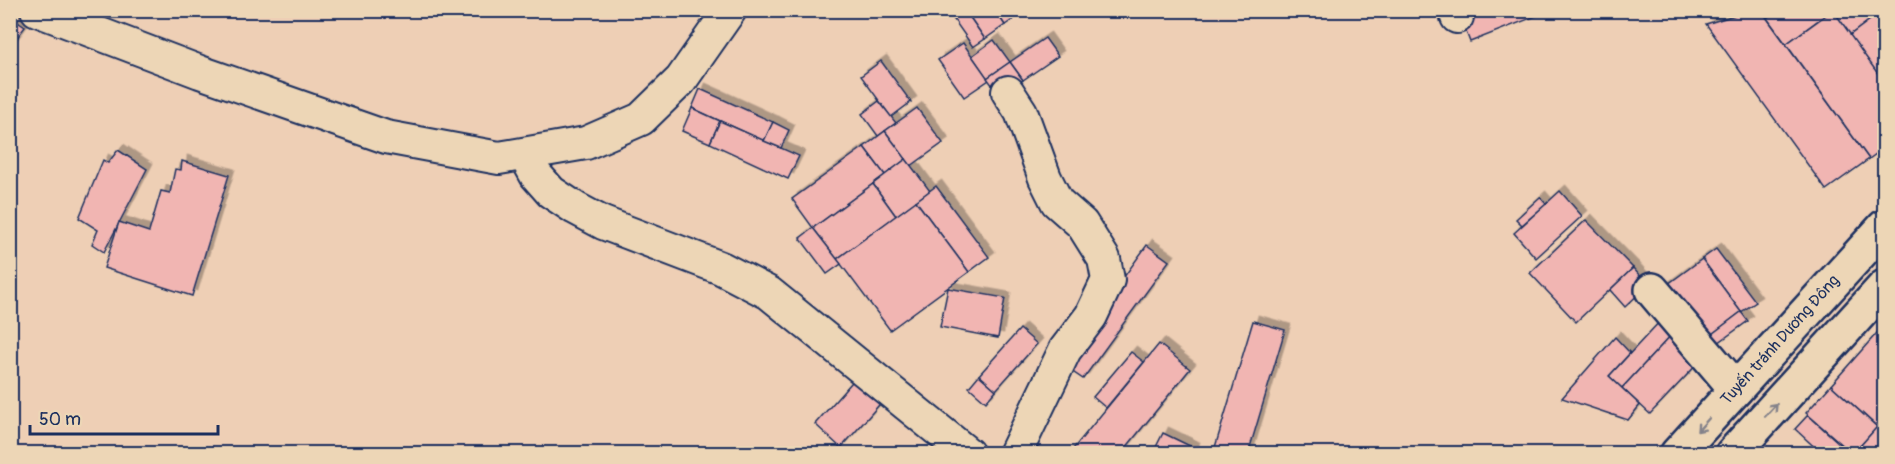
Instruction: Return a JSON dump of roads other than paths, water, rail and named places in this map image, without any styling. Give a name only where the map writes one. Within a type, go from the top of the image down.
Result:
[{"type":"main road","name":"Tuyến tránh Dương Đông","points":[[1677,453],[1884,227]]},
{"type":"main road","points":[[1732,453],[1884,287]]},
{"type":"main road","points":[[1652,290],[1736,388]]},
{"type":"street","points":[[37,10],[200,72],[386,137],[499,158],[586,143],[641,119],[681,80],[730,10]]},
{"type":"street","points":[[1008,92],[1021,112],[1045,178],[1057,202],[1082,224],[1104,259],[1108,280],[1091,316],[1065,350],[1015,453]]},
{"type":"street","points":[[525,155],[536,175],[550,192],[575,208],[603,223],[721,268],[769,293],[968,453]]}]
